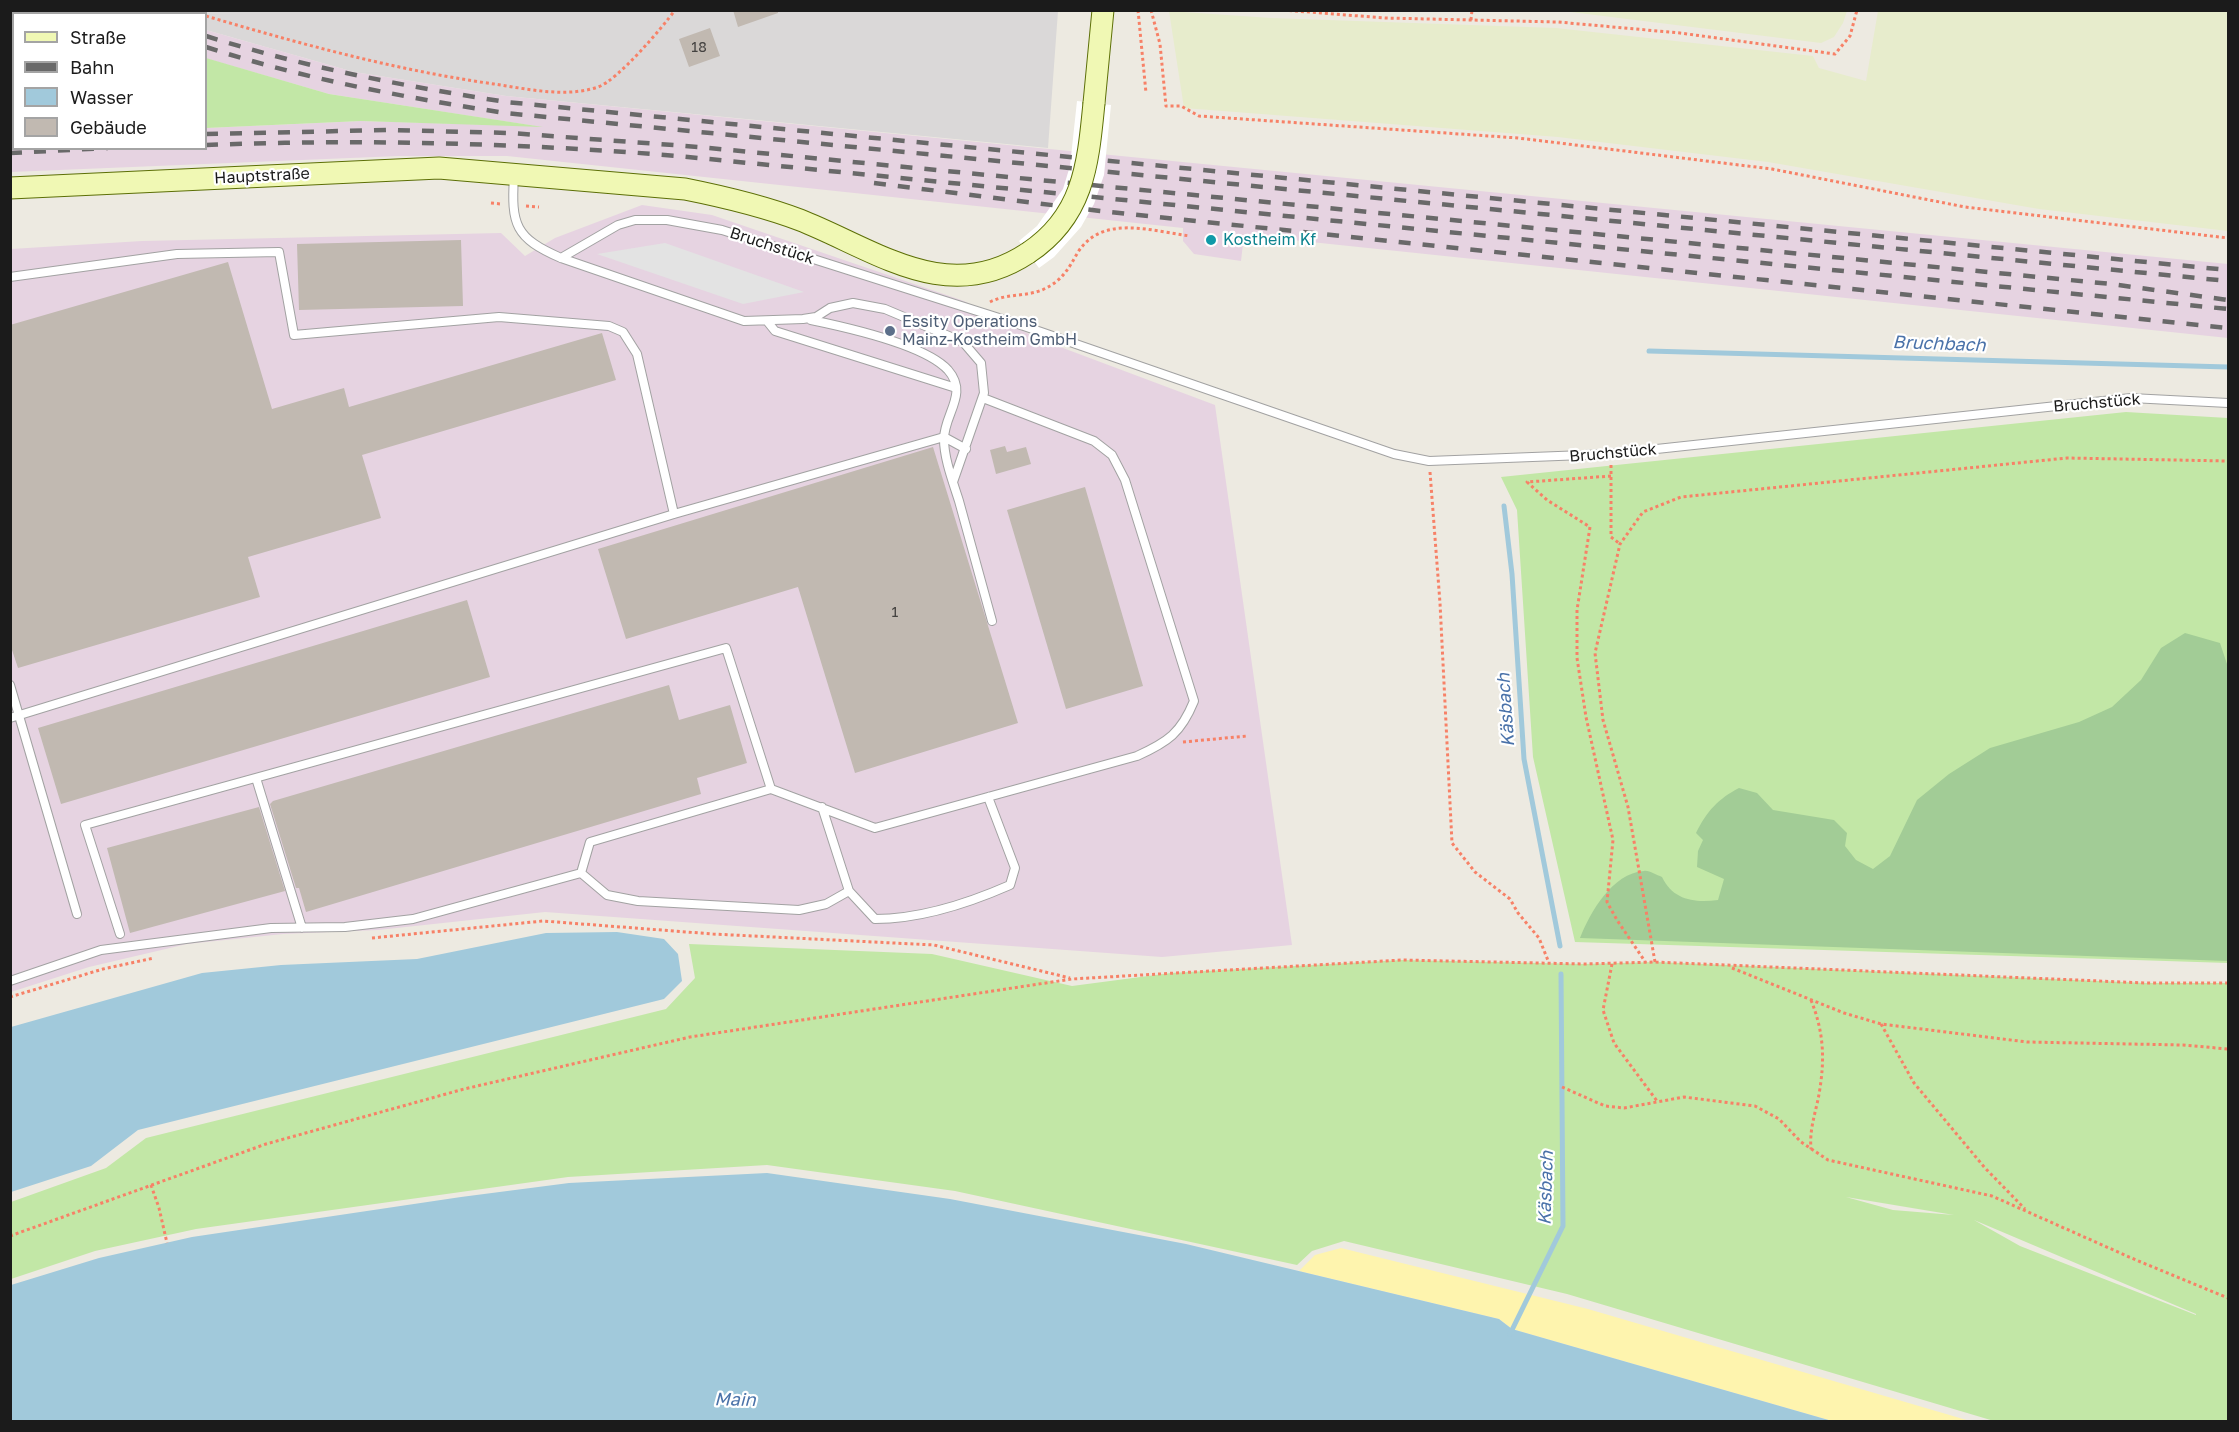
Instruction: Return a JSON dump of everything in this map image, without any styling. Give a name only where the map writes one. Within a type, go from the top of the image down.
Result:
[{"type":"street","name":"Hauptstraße","points":[[10,188],[439,168],[514,173],[685,189],[725,197],[797,219],[888,261],[931,274],[976,274],[998,268],[1028,253],[1054,231],[1078,194],[1085,172],[1103,10]]},
{"type":"lane","points":[[514,173],[512,205],[520,231],[533,246],[561,258],[744,321],[816,317],[830,308],[853,303],[885,309],[963,342],[981,363],[984,393],[953,482]]},
{"type":"lane","name":"Bruchstück","points":[[561,258],[618,225],[635,220],[667,220],[722,230],[1018,324],[1394,453],[1429,461],[1610,454],[2132,398],[2229,403]]},
{"type":"lane","points":[[10,277],[177,254],[279,252],[294,335],[499,317],[609,326],[623,332],[637,354],[674,514]]},
{"type":"lane","points":[[803,319],[854,329],[908,347],[947,368],[955,381],[957,398],[944,437],[953,482],[992,621]]},
{"type":"lane","points":[[767,321],[775,331],[956,388]]},
{"type":"lane","points":[[581,873],[590,842],[771,789],[875,828],[1137,756],[1165,744],[1184,724],[1194,701],[1125,480],[1112,455],[1094,441],[982,398]]},
{"type":"lane","points":[[10,718],[674,514],[944,437],[966,449]]},
{"type":"lane","points":[[120,934],[85,825],[726,648],[771,789]]},
{"type":"lane","points":[[10,685],[77,914]]},
{"type":"lane","points":[[256,778],[302,928]]},
{"type":"lane","points":[[822,807],[849,891],[874,919],[901,919],[984,896],[1011,885],[1016,868],[988,797]]},
{"type":"lane","points":[[581,873],[607,896],[638,901],[800,910],[826,904],[849,891]]},
{"type":"lane","points":[[10,981],[101,951],[271,928],[345,927],[412,919],[581,873]]},
{"type":"path","points":[[207,16],[318,49],[425,74],[574,93],[601,86],[654,39],[675,10]]},
{"type":"path","points":[[1138,10],[1146,93]]},
{"type":"path","points":[[1151,10],[1160,44],[1166,106],[1181,106],[1199,116],[1518,138],[1772,169],[1965,207],[2229,238]]},
{"type":"path","points":[[1283,10],[1591,25],[1835,54],[1850,36],[1857,10]]},
{"type":"path","points":[[1470,20],[1472,10]]},
{"type":"path","points":[[972,311],[998,298],[1043,290],[1066,274],[1084,243],[1095,233],[1108,228],[1124,227],[1190,236]]},
{"type":"path","points":[[1610,454],[1611,537],[1620,544]]},
{"type":"path","points":[[1656,962],[1628,807],[1603,720],[1595,653],[1620,544],[1643,512],[1681,497],[2067,458],[2229,460]]},
{"type":"path","points":[[1429,461],[1452,843],[1475,872],[1510,899],[1539,938],[1546,963]]},
{"type":"path","points":[[1611,476],[1527,482],[1547,500],[1590,527],[1577,610],[1577,658],[1586,717],[1613,840],[1608,902],[1617,920],[1646,963]]},
{"type":"path","points":[[1165,744],[1247,736]]},
{"type":"path","points":[[367,938],[543,921],[713,934],[934,945],[1072,979]]},
{"type":"path","points":[[10,997],[103,969],[159,956]]},
{"type":"path","points":[[10,1236],[266,1144],[464,1089],[690,1037],[1072,979],[1402,960],[1584,964],[1656,962],[2146,982],[2229,983]]},
{"type":"path","points":[[1612,964],[1603,1010],[1614,1043],[1657,1101]]},
{"type":"path","points":[[1728,966],[1811,1000],[1881,1024],[2027,1042],[2183,1045],[2229,1049]]},
{"type":"path","points":[[1811,1000],[1822,1029],[1820,1088],[1810,1133],[1811,1149]]},
{"type":"path","points":[[1881,1024],[1914,1083],[1985,1168],[2027,1211]]},
{"type":"path","points":[[1562,1087],[1605,1106],[1624,1108],[1684,1097],[1755,1106],[1779,1119],[1801,1142],[1828,1160],[1992,1196],[2136,1260],[2229,1298]]},
{"type":"path","points":[[151,1185],[167,1243]]},
{"type":"shaded area","points":[[156,11],[1058,11],[1048,148],[506,96],[354,72],[207,30],[207,12]]},
{"type":"shaded area","points":[[207,30],[354,72],[506,96],[2228,264],[2228,338],[1244,235],[1241,261],[1194,254],[1183,241],[1183,228],[507,156],[399,156],[11,172],[10,136],[12,136],[12,150],[207,150],[207,128],[361,121],[535,126],[329,94],[208,59]]},
{"type":"shaded area","points":[[642,205],[712,215],[964,301],[1039,339],[1215,405],[1292,945],[1162,957],[545,912],[378,930],[283,934],[187,944],[89,967],[11,992],[11,249],[142,241],[501,233],[525,256],[555,238]]},
{"type":"shaded area","points":[[665,243],[804,292],[743,304],[597,254]]},
{"type":"green space","points":[[1847,10],[1843,23],[1834,37],[1821,43],[1571,12],[1510,11]]},
{"type":"green space","points":[[11,11],[80,12],[12,12],[12,136],[11,136]]},
{"type":"green space","points":[[1169,11],[1271,18],[1556,28],[1813,56],[1819,68],[1866,81],[1878,11],[2228,11],[2228,231],[2039,209],[1768,162],[1558,137],[1184,108]]},
{"type":"green space","points":[[207,58],[329,94],[543,127],[361,121],[207,128]]},
{"type":"green space","points":[[2126,412],[2228,418],[2228,963],[1575,942],[1533,757],[1517,510],[1501,477]]},
{"type":"green space","points":[[2185,633],[2220,643],[2228,667],[2228,961],[1580,938],[1596,906],[1612,886],[1632,873],[1646,871],[1662,877],[1672,891],[1685,898],[1701,901],[1718,900],[1724,879],[1697,867],[1698,851],[1703,840],[1696,833],[1714,806],[1739,788],[1757,793],[1773,810],[1834,820],[1847,833],[1845,846],[1856,860],[1873,869],[1890,856],[1917,800],[1949,774],[1990,748],[2079,722],[2112,707],[2141,680],[2161,648]]},
{"type":"green space","points":[[689,944],[932,954],[1072,986],[1171,973],[1402,960],[1584,964],[1656,962],[2146,983],[2228,983],[2228,1421],[1994,1421],[1567,1294],[1344,1241],[1312,1251],[1297,1265],[955,1191],[767,1165],[568,1177],[196,1229],[95,1251],[11,1279],[11,1202],[106,1168],[146,1138],[666,1009],[695,978]],"holes":[[[1846,1197],[1954,1215],[1893,1210]],[[1974,1220],[2196,1314],[2196,1315],[2020,1246]]]},
{"type":"sand","points":[[1341,1248],[1588,1309],[1970,1421],[1832,1421],[1512,1329],[1499,1319],[1299,1271],[1315,1255]]},
{"type":"water","points":[[617,932],[664,939],[678,954],[682,981],[664,999],[138,1130],[91,1166],[11,1192],[11,1027],[202,973],[281,965],[417,959],[546,933]]},
{"type":"water","name":"Main","points":[[767,1173],[950,1199],[1186,1244],[1499,1319],[1512,1329],[1832,1421],[11,1421],[11,1285],[99,1258],[192,1237],[461,1197],[569,1183]]},
{"type":"pier","points":[[1077,101],[1111,105],[1104,175],[1094,204],[1081,227],[1054,257],[1039,268],[1019,241],[1037,226],[1063,189],[1070,166]]},
{"type":"building","points":[[733,10],[778,10],[778,13],[738,27]]},
{"type":"building","points":[[710,28],[720,56],[689,67],[679,39]]},
{"type":"building","points":[[461,240],[463,306],[299,310],[297,244]]},
{"type":"building","points":[[228,262],[272,409],[344,388],[349,407],[602,333],[616,380],[362,455],[381,518],[248,557],[260,597],[18,668],[10,644],[10,325]]},
{"type":"building","points":[[1005,446],[1007,452],[1026,447],[1031,464],[996,474],[990,450]]},
{"type":"building","points":[[933,447],[1018,723],[855,773],[798,587],[626,639],[598,549]]},
{"type":"building","points":[[1085,487],[1143,686],[1066,709],[1007,510]]},
{"type":"building","points":[[467,600],[490,677],[61,804],[38,728]]},
{"type":"building","points":[[669,685],[679,720],[730,705],[747,763],[697,778],[701,794],[306,912],[299,888],[296,888],[270,804],[273,801]]},
{"type":"building","points":[[259,807],[285,891],[130,933],[107,848]]},
{"type":"waterway","name":"Bruchbach","points":[[1649,351],[2228,367]]},
{"type":"waterway","name":"Käsbach","points":[[1504,506],[1512,574],[1524,759],[1560,946]]},
{"type":"waterway","name":"Käsbach","points":[[1510,1334],[1563,1226],[1561,974]]},
{"type":"railway","points":[[109,10],[112,12]]},
{"type":"railway","points":[[136,10],[140,12]]},
{"type":"railway","points":[[207,36],[354,75],[506,102],[2228,270]]},
{"type":"railway","points":[[207,47],[317,78],[505,113],[2228,281]]},
{"type":"railway","points":[[207,134],[389,130],[510,133],[699,147],[2111,284],[2228,300]]},
{"type":"railway","points":[[207,145],[324,142],[442,143],[678,156],[2228,309]]},
{"type":"railway","points":[[10,153],[69,150]]},
{"type":"railway","points":[[874,183],[1100,211],[2228,328]]},
{"type":"place","name":"Kostheim Kf","points":[[1211,240]]},
{"type":"place","name":"Essity Operations Mainz-Kostheim GmbH","points":[[890,331]]}]
